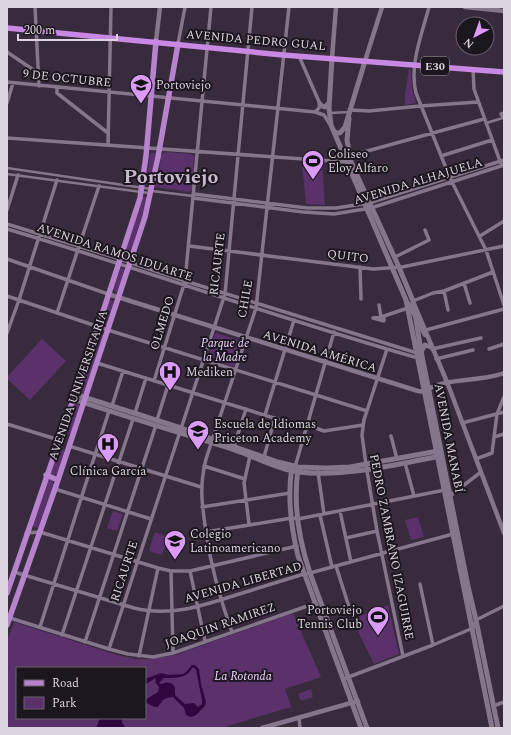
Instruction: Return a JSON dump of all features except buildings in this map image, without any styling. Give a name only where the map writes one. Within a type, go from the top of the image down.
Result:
[{"type":"highway","name":"AVENIDA PEDRO GUAL","points":[[7,28],[283,55],[504,72]]},
{"type":"main road","name":"AVENIDA UNIVERSITARIA","points":[[7,593],[26,533],[98,327],[142,190],[156,42]]},
{"type":"main road","name":"AVENIDA UNIVERSITARIA","points":[[7,626],[86,401],[145,217],[178,44]]},
{"type":"main road","points":[[332,58],[328,115],[332,128],[349,162]]},
{"type":"main road","points":[[332,128],[336,133],[344,130],[365,61]]},
{"type":"main road","points":[[320,104],[325,107],[329,103]]},
{"type":"main road","points":[[348,118],[346,140],[349,162]]},
{"type":"main road","name":"AVENIDA MANABÍ","points":[[349,162],[406,300],[420,355],[440,453],[451,495],[456,533],[473,628],[498,728]]},
{"type":"main road","name":"AVENIDA MANABÍ","points":[[368,206],[395,257],[413,300],[420,355]]},
{"type":"main road","points":[[420,355],[422,347],[425,345],[432,348]]},
{"type":"main road","points":[[74,397],[180,430],[267,463],[318,472],[341,472],[396,460],[440,453]]},
{"type":"main road","points":[[212,441],[234,446],[295,468],[366,467],[405,463],[440,453]]},
{"type":"main road","name":"AVENIDA MANABÍ","points":[[440,453],[444,490],[456,533],[476,620],[492,728]]},
{"type":"main road","points":[[295,468],[290,493],[296,546],[314,603],[346,678]]},
{"type":"main road","points":[[295,468],[298,519],[302,545],[346,678],[367,728]]},
{"type":"main road","points":[[46,476],[58,480]]},
{"type":"main road","points":[[355,702],[361,728]]},
{"type":"street","points":[[35,7],[39,86]]},
{"type":"street","points":[[108,145],[111,7]]},
{"type":"street","points":[[156,42],[160,7]]},
{"type":"street","points":[[178,44],[185,7]]},
{"type":"street","name":"OLMEDO","points":[[154,381],[184,283],[189,246],[211,7]]},
{"type":"street","name":"RICAURTE","points":[[109,649],[225,294],[252,7]]},
{"type":"street","name":"CHILE","points":[[232,632],[221,600],[212,566],[202,507],[201,488],[204,466],[256,308],[289,7]]},
{"type":"street","points":[[332,58],[336,7]]},
{"type":"street","points":[[365,61],[382,7]]},
{"type":"street","points":[[428,7],[414,65],[414,85],[420,106],[450,178],[486,250],[504,305]]},
{"type":"street","points":[[465,7],[504,11]]},
{"type":"street","points":[[7,52],[38,74]]},
{"type":"street","points":[[300,56],[320,104],[328,115]]},
{"type":"street","points":[[473,70],[473,87],[503,166]]},
{"type":"street","name":"9 DE OCTUBRE","points":[[7,82],[315,112]]},
{"type":"street","points":[[7,103],[13,83]]},
{"type":"street","points":[[57,88],[57,92],[108,133]]},
{"type":"street","points":[[315,112],[328,115],[350,111],[369,112],[420,106],[478,102]]},
{"type":"street","points":[[315,112],[319,108],[320,104]]},
{"type":"street","points":[[349,156],[431,133],[504,118],[501,114],[504,114]]},
{"type":"street","points":[[7,138],[349,162]]},
{"type":"street","points":[[441,156],[492,140]]},
{"type":"street","name":"AVENIDA ALHAJUELA","points":[[368,206],[502,161]]},
{"type":"street","name":"AVENIDA ALHAJUELA","points":[[193,196],[234,204],[325,209],[368,206],[503,166]]},
{"type":"street","points":[[7,168],[142,190]]},
{"type":"street","points":[[7,174],[193,196]]},
{"type":"street","points":[[7,210],[18,176]]},
{"type":"street","points":[[7,330],[30,267],[57,180]]},
{"type":"street","points":[[57,313],[99,186]]},
{"type":"street","name":"AVENIDA ALHAJUELA","points":[[193,196],[234,199],[267,205]]},
{"type":"street","points":[[480,236],[504,221]]},
{"type":"street","name":"AVENIDA RAMOS IDUARTE","points":[[7,224],[40,236],[130,264],[224,298],[387,349],[420,355]]},
{"type":"street","name":"AVENIDA RAMOS IDUARTE","points":[[7,229],[40,236]]},
{"type":"street","points":[[395,257],[429,240],[425,230]]},
{"type":"street","name":"QUITO","points":[[189,246],[373,269],[399,267],[504,246]]},
{"type":"street","points":[[7,259],[108,294]]},
{"type":"street","points":[[360,267],[361,299]]},
{"type":"street","points":[[493,272],[444,291],[413,300],[426,330],[436,359],[447,382],[504,533]]},
{"type":"street","name":"AVENIDA RAMOS IDUARTE","points":[[184,283],[256,303],[420,355]]},
{"type":"street","points":[[464,283],[470,303]]},
{"type":"street","points":[[444,291],[448,310]]},
{"type":"street","name":"AVENIDA AMÉRICA","points":[[108,294],[412,390],[427,390],[447,382],[488,378],[504,373]]},
{"type":"street","points":[[7,296],[98,327],[367,411]]},
{"type":"street","points":[[406,300],[432,348]]},
{"type":"street","points":[[379,305],[383,317],[408,308]]},
{"type":"street","points":[[426,330],[504,309]]},
{"type":"street","points":[[265,415],[294,320]]},
{"type":"street","points":[[295,468],[335,328]]},
{"type":"street","points":[[432,348],[481,338]]},
{"type":"street","points":[[489,349],[504,344]]},
{"type":"street","name":"PEDRO ZAMBRANO IZAGUIRRE","points":[[387,349],[367,411],[362,435],[381,554],[403,656]]},
{"type":"street","points":[[436,359],[473,350]]},
{"type":"street","points":[[97,363],[224,403],[324,431],[363,426]]},
{"type":"street","points":[[40,627],[123,371]]},
{"type":"street","points":[[62,634],[146,378]]},
{"type":"street","points":[[84,642],[142,469],[168,385]]},
{"type":"street","points":[[476,459],[492,453],[497,414],[504,397]]},
{"type":"street","points":[[234,446],[246,409]]},
{"type":"street","points":[[462,423],[504,412]]},
{"type":"street","points":[[264,457],[275,418]]},
{"type":"street","points":[[7,424],[59,440]]},
{"type":"street","points":[[494,437],[504,434]]},
{"type":"street","points":[[391,436],[396,460]]},
{"type":"street","points":[[69,446],[201,488]]},
{"type":"street","points":[[249,524],[245,500],[245,479],[250,456]]},
{"type":"street","points":[[405,463],[414,496]]},
{"type":"street","points":[[204,466],[245,479]]},
{"type":"street","points":[[318,472],[322,514],[334,566],[349,607]]},
{"type":"street","points":[[206,532],[249,524],[292,518],[298,519],[444,490],[451,495],[481,472]]},
{"type":"street","points":[[55,488],[151,519]]},
{"type":"street","points":[[202,507],[290,493]]},
{"type":"street","points":[[340,511],[351,562]]},
{"type":"street","points":[[346,538],[377,531]]},
{"type":"street","points":[[26,533],[40,532],[171,571],[190,571],[302,545]]},
{"type":"street","name":"AVENIDA LIBERTAD","points":[[14,572],[123,606],[148,611],[172,612],[197,607],[304,574],[456,533]]},
{"type":"street","points":[[139,656],[158,568]]},
{"type":"street","points":[[171,571],[173,653]]},
{"type":"street","points":[[190,571],[205,642]]},
{"type":"street","points":[[420,584],[433,645]]},
{"type":"street","name":"JOAQUIN RAMIREZ","points":[[10,618],[109,649],[139,656],[153,656],[173,653],[320,601]]},
{"type":"street","points":[[346,678],[473,628],[476,620],[504,606]]},
{"type":"street","points":[[262,728],[271,727],[355,702]]},
{"type":"street","points":[[493,706],[504,702]]},
{"type":"street","points":[[299,718],[300,728]]},
{"type":"green space","points":[[409,69],[411,70],[412,89],[416,103],[405,105],[405,94]]},
{"type":"green space","points":[[154,152],[156,155],[148,185],[146,183],[150,154]]},
{"type":"green space","points":[[165,152],[191,154],[194,156],[192,189],[189,192],[155,187],[159,176],[161,155]]},
{"type":"green space","name":"Coliseo Eloy Alfaro","points":[[302,162],[322,163],[325,205],[306,204]]},
{"type":"green space","points":[[143,197],[147,197],[147,200],[129,258],[126,258],[124,254]]},
{"type":"green space","points":[[120,268],[124,269],[125,271],[119,290],[115,292],[113,289]]},
{"type":"green space","points":[[111,300],[114,302],[105,325],[102,323],[109,301]]},
{"type":"green space","points":[[99,333],[103,335],[85,393],[82,394],[78,392]]},
{"type":"green space","name":"Parque de la Madre","points":[[216,333],[242,341],[234,367],[208,358]]},
{"type":"green space","points":[[42,339],[66,361],[30,400],[7,379],[7,377]]},
{"type":"green space","points":[[75,403],[80,406],[71,433],[67,435],[64,433],[73,404]]},
{"type":"green space","points":[[59,448],[63,449],[65,453],[57,474],[53,476],[50,474]]},
{"type":"green space","points":[[47,480],[52,480],[54,485],[38,528],[34,527],[32,524]]},
{"type":"green space","points":[[113,511],[123,514],[117,531],[107,528]]},
{"type":"green space","points":[[418,517],[424,537],[411,540],[405,520]]},
{"type":"green space","points":[[155,532],[168,537],[162,555],[149,551]]},
{"type":"green space","name":"Portoviejo Tennis Club","points":[[388,605],[399,654],[374,664],[352,619]]},
{"type":"green space","name":"La Rotonda","points":[[293,613],[321,677],[285,689],[291,707],[221,728],[7,728],[7,641],[14,622],[117,655],[136,659],[148,659],[175,655]]},
{"type":"green space","points":[[311,689],[313,697],[301,701],[298,694]]},
{"type":"shaded area","points":[[192,665],[195,665],[199,669],[206,702],[205,706],[196,715],[191,717],[186,715],[184,708],[173,697],[164,700],[158,707],[146,704],[146,699],[158,692],[159,687],[155,682],[155,678],[146,684],[146,679],[161,673],[169,675],[183,674]],"holes":[[[192,668],[196,670],[202,700],[202,704],[198,707],[194,703],[185,704],[175,695],[175,688],[171,683],[159,683],[164,678],[184,676],[190,672]]]},
{"type":"shaded area","points":[[100,719],[122,719],[122,723],[126,728],[96,728]]},
{"type":"place","name":"Portoviejo","points":[[141,104]]},
{"type":"place","name":"Coliseo Eloy Alfaro","points":[[313,180]]},
{"type":"place","name":"Mediken","points":[[170,392]]},
{"type":"place","name":"Escuela de Idiomas Priceton Academy","points":[[198,450]]},
{"type":"place","name":"Clínica García","points":[[108,464]]},
{"type":"place","name":"Colegio Latinoamericano","points":[[175,560]]},
{"type":"place","name":"Portoviejo Tennis Club","points":[[378,636]]},
{"type":"district","name":"Portoviejo","points":[[171,176]]}]
